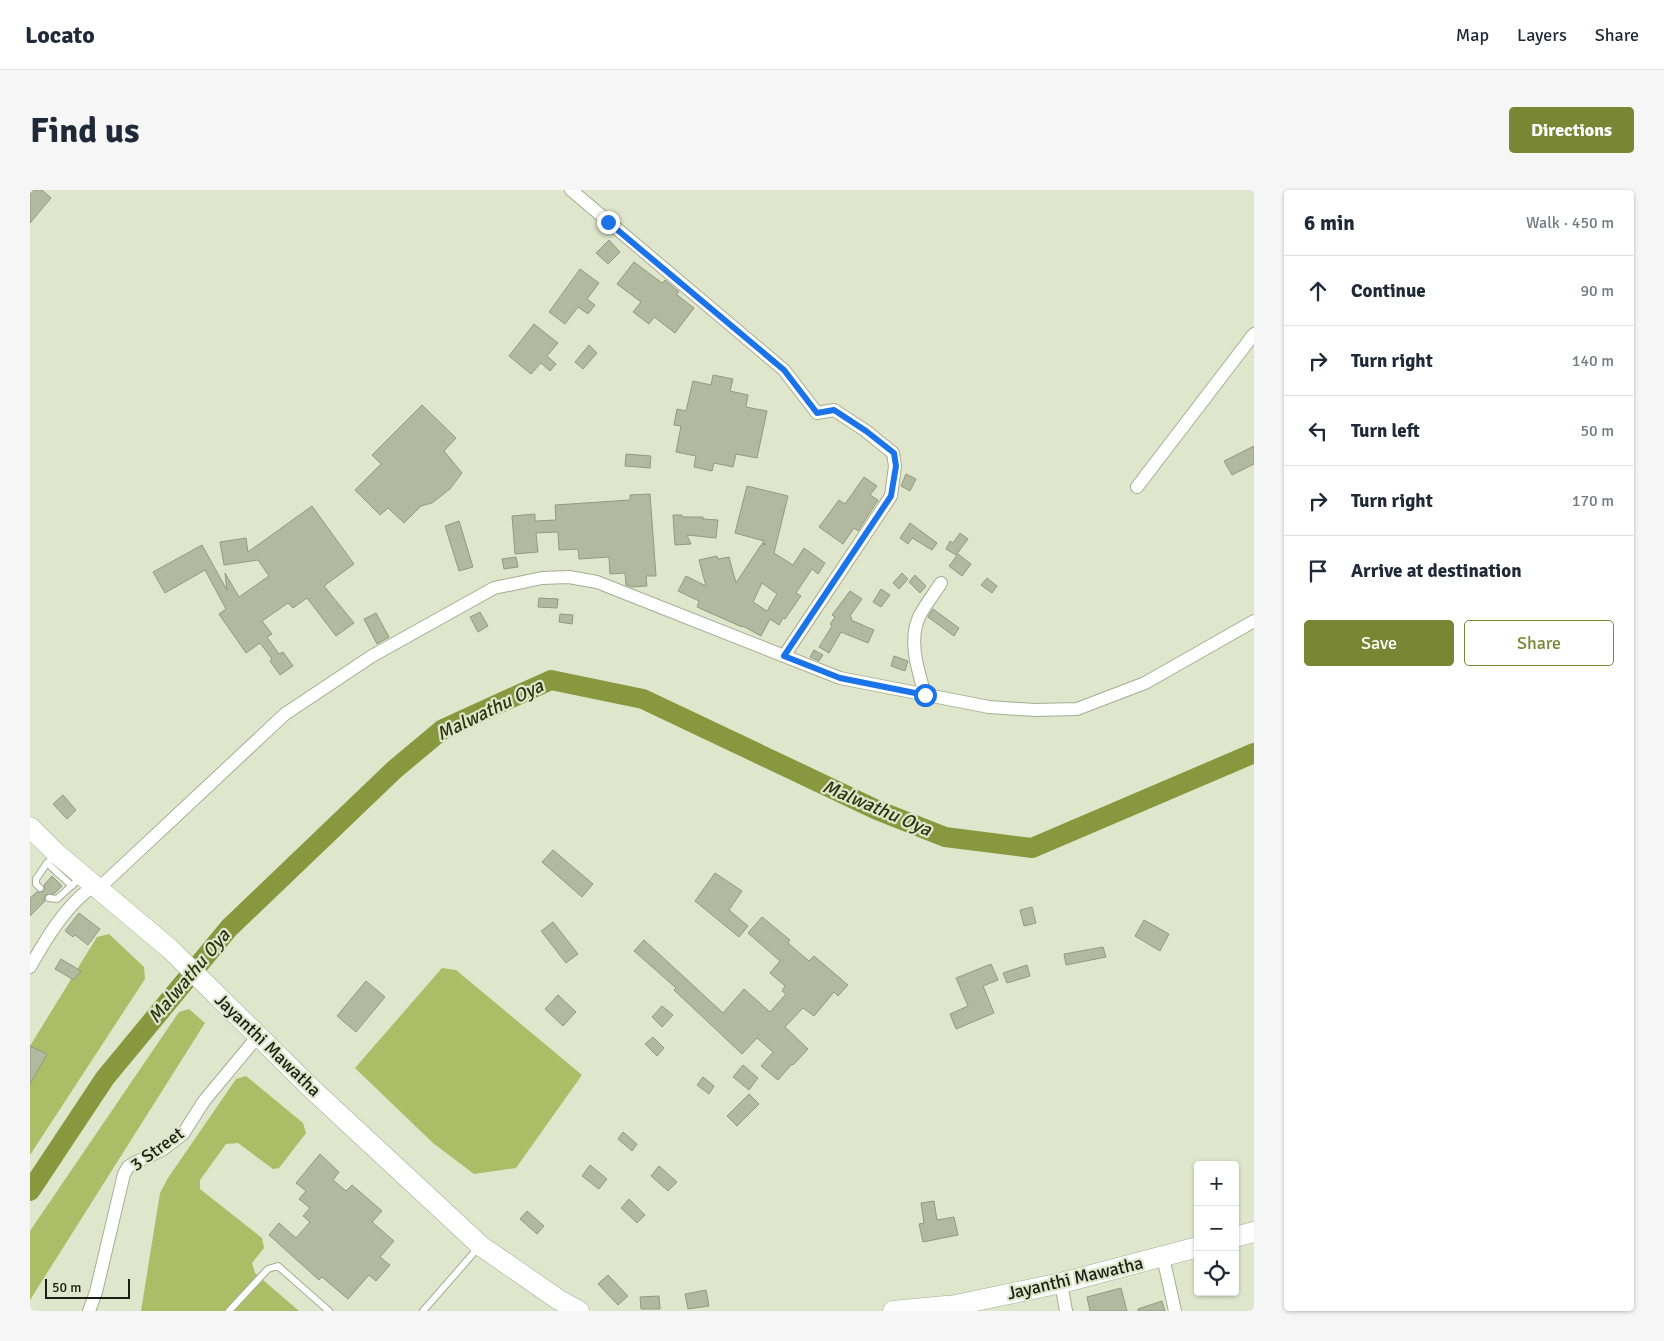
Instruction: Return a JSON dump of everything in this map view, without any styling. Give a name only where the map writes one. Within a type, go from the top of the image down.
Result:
[{"type":"highway","name":"Jayanthi Mawatha","points":[[30,827],[52,858],[85,885],[138,921],[170,949],[313,1090],[481,1246],[559,1300],[579,1311]]},
{"type":"highway","points":[[1239,1236],[1254,1232]]},
{"type":"highway","name":"Jayanthi Mawatha","points":[[481,1246],[502,1274],[552,1311]]},
{"type":"highway","name":"Jayanthi Mawatha","points":[[893,1311],[943,1309],[1061,1283],[1194,1248]]},
{"type":"street","points":[[571,190],[784,370],[817,413],[834,410],[866,431],[894,453],[896,466],[891,496],[784,656]]},
{"type":"street","points":[[1137,487],[1254,334]]},
{"type":"street","points":[[30,967],[44,943],[85,885],[285,714],[372,656],[494,588],[542,578],[569,577],[597,582],[840,678],[989,707],[1035,710],[1077,709],[1146,683],[1254,621]]},
{"type":"street","points":[[925,695],[917,664],[914,632],[920,616],[941,583]]},
{"type":"street","name":"3 Street","points":[[89,1311],[96,1292],[124,1174],[134,1163],[162,1150],[183,1134],[253,1031]]},
{"type":"street","points":[[1163,1257],[1175,1311]]},
{"type":"street","points":[[1061,1283],[1066,1311]]},
{"type":"lane","points":[[40,888],[36,884],[36,879],[52,858]]},
{"type":"lane","points":[[49,898],[57,900],[85,885]]},
{"type":"lane","points":[[423,1311],[481,1246]]},
{"type":"lane","points":[[229,1311],[268,1269],[278,1266],[329,1311]]},
{"type":"green space","points":[[109,934],[144,967],[145,979],[30,1155],[30,1046],[97,937]]},
{"type":"green space","points":[[442,968],[456,970],[582,1075],[516,1168],[474,1174],[433,1143],[355,1068]]},
{"type":"green space","points":[[189,1009],[205,1023],[30,1300],[30,1231],[179,1012]]},
{"type":"green space","points":[[246,1076],[303,1123],[306,1133],[279,1168],[273,1169],[238,1143],[226,1144],[200,1180],[200,1189],[262,1238],[264,1248],[252,1263],[255,1273],[299,1311],[141,1311],[160,1193],[168,1178],[236,1079]]},
{"type":"building","points":[[30,190],[42,190],[51,198],[30,223]]},
{"type":"building","points":[[609,240],[620,252],[608,264],[596,253]]},
{"type":"building","points":[[634,262],[662,283],[665,280],[679,292],[676,294],[694,308],[675,333],[654,317],[649,324],[633,312],[641,302],[617,284]]},
{"type":"building","points":[[580,269],[599,283],[587,299],[595,305],[588,314],[578,307],[565,324],[549,312]]},
{"type":"building","points":[[534,324],[558,343],[547,356],[556,364],[550,371],[541,363],[531,374],[509,356]]},
{"type":"building","points":[[589,345],[597,353],[583,369],[575,362]]},
{"type":"building","points":[[713,375],[733,379],[730,391],[748,395],[746,407],[767,411],[757,458],[736,454],[733,467],[714,463],[712,471],[694,467],[696,456],[676,452],[681,426],[674,425],[677,409],[686,411],[693,381],[711,385]]},
{"type":"building","points":[[422,405],[456,438],[444,451],[462,473],[450,489],[432,503],[421,506],[404,523],[388,508],[380,515],[355,490],[381,464],[372,455]]},
{"type":"building","points":[[1254,446],[1254,464],[1232,475],[1224,461]]},
{"type":"building","points":[[626,454],[651,456],[650,468],[625,466]]},
{"type":"building","points":[[906,474],[916,479],[910,491],[901,486]]},
{"type":"building","points":[[864,477],[877,486],[870,495],[878,500],[858,531],[854,528],[843,544],[819,527],[839,500],[845,504]]},
{"type":"building","points":[[747,486],[788,496],[774,553],[793,565],[804,548],[825,563],[818,574],[812,569],[796,593],[801,596],[785,619],[783,618],[779,625],[770,619],[761,636],[743,626],[697,607],[699,601],[678,591],[686,576],[706,586],[699,560],[717,556],[718,559],[729,557],[736,583],[761,545],[766,544],[762,544],[764,541],[735,533]],"holes":[[[762,583],[777,594],[767,611],[753,602]]]},
{"type":"building","points":[[650,494],[656,576],[646,576],[647,586],[632,587],[626,585],[625,573],[610,574],[609,557],[579,559],[578,549],[559,550],[558,532],[536,533],[538,552],[515,554],[512,516],[535,514],[535,521],[556,520],[555,505],[630,500],[630,495]]},
{"type":"building","points":[[312,506],[354,564],[324,586],[354,623],[336,636],[307,598],[293,608],[288,603],[262,621],[272,634],[267,637],[279,654],[283,652],[293,666],[280,675],[270,661],[272,659],[260,643],[246,653],[219,614],[226,609],[205,570],[165,593],[153,572],[202,545],[227,590],[225,573],[239,597],[269,576],[258,560],[224,565],[220,542],[246,538],[248,552]]},
{"type":"building","points":[[673,515],[718,520],[716,538],[687,535],[691,544],[675,545]]},
{"type":"building","points":[[459,521],[473,567],[459,571],[445,526]]},
{"type":"building","points":[[910,523],[937,543],[932,550],[912,538],[908,544],[900,538]]},
{"type":"building","points":[[960,533],[968,539],[956,555],[946,549],[950,541],[953,543]]},
{"type":"building","points":[[958,554],[971,564],[962,576],[949,566]]},
{"type":"building","points":[[516,557],[518,567],[504,569],[502,559]]},
{"type":"building","points":[[902,573],[908,579],[899,589],[893,583]]},
{"type":"building","points":[[915,575],[926,586],[920,593],[909,582]]},
{"type":"building","points":[[987,578],[997,586],[992,593],[981,585]]},
{"type":"building","points":[[881,589],[890,595],[881,607],[873,602]]},
{"type":"building","points":[[850,591],[862,599],[850,616],[851,620],[874,630],[868,643],[841,632],[829,653],[819,647],[832,626],[830,624],[835,617],[832,615]]},
{"type":"building","points":[[539,598],[558,599],[557,608],[538,607]]},
{"type":"building","points":[[933,609],[959,628],[954,636],[928,617]]},
{"type":"building","points":[[480,612],[488,626],[478,632],[470,617]]},
{"type":"building","points":[[376,613],[389,637],[377,644],[364,619]]},
{"type":"building","points":[[560,614],[573,615],[572,624],[559,622]]},
{"type":"building","points":[[814,650],[823,655],[819,661],[810,657]]},
{"type":"building","points":[[894,656],[908,661],[905,671],[891,666]]},
{"type":"building","points":[[63,795],[76,810],[67,819],[53,804]]},
{"type":"building","points":[[553,850],[593,884],[582,897],[542,862]]},
{"type":"building","points":[[715,873],[742,891],[729,910],[748,926],[739,937],[695,901]]},
{"type":"building","points":[[52,876],[62,886],[54,894],[45,895],[45,901],[30,916],[30,898],[37,892],[43,892],[45,889],[44,885]]},
{"type":"building","points":[[1032,907],[1036,923],[1024,926],[1020,910]]},
{"type":"building","points":[[79,913],[100,929],[88,945],[75,935],[73,937],[65,931]]},
{"type":"building","points":[[762,917],[790,940],[788,943],[809,961],[814,956],[848,985],[838,996],[834,992],[814,1016],[803,1008],[785,1027],[808,1049],[778,1080],[761,1066],[773,1052],[757,1038],[742,1054],[674,990],[676,988],[634,951],[644,940],[723,1013],[744,989],[770,1012],[786,994],[782,991],[785,986],[770,973],[780,961],[748,933]]},
{"type":"building","points":[[1144,920],[1169,934],[1160,951],[1135,936]]},
{"type":"building","points":[[553,922],[578,954],[566,963],[541,931]]},
{"type":"building","points":[[1103,947],[1106,957],[1066,965],[1064,954]]},
{"type":"building","points":[[61,959],[81,971],[74,980],[55,969]]},
{"type":"building","points":[[991,964],[998,980],[983,986],[994,1013],[956,1029],[950,1014],[968,1006],[956,978]]},
{"type":"building","points":[[1027,965],[1030,976],[1007,983],[1003,973]]},
{"type":"building","points":[[366,981],[385,997],[356,1032],[337,1016]]},
{"type":"building","points":[[558,995],[576,1012],[563,1026],[545,1009]]},
{"type":"building","points":[[662,1006],[673,1015],[662,1027],[652,1017]]},
{"type":"building","points":[[653,1037],[664,1048],[657,1056],[645,1044]]},
{"type":"building","points":[[30,1046],[47,1054],[30,1084]]},
{"type":"building","points":[[743,1065],[758,1078],[749,1090],[733,1077]]},
{"type":"building","points":[[703,1077],[714,1086],[709,1094],[697,1085]]},
{"type":"building","points":[[749,1094],[759,1104],[737,1126],[727,1116]]},
{"type":"building","points":[[623,1132],[637,1144],[632,1151],[618,1139]]},
{"type":"building","points":[[320,1154],[339,1172],[333,1180],[346,1191],[352,1185],[382,1211],[372,1222],[394,1241],[380,1257],[390,1265],[376,1281],[369,1275],[348,1299],[322,1277],[319,1280],[269,1235],[279,1223],[296,1238],[310,1222],[303,1216],[310,1208],[299,1199],[306,1191],[296,1183]]},
{"type":"building","points":[[590,1165],[607,1179],[599,1189],[582,1176]]},
{"type":"building","points":[[659,1166],[677,1182],[668,1191],[651,1176]]},
{"type":"building","points":[[629,1199],[645,1215],[637,1223],[621,1208]]},
{"type":"building","points":[[934,1201],[937,1220],[954,1217],[958,1235],[923,1242],[919,1224],[924,1223],[921,1203]]},
{"type":"building","points":[[527,1211],[544,1226],[537,1234],[520,1219]]},
{"type":"building","points":[[608,1275],[628,1296],[618,1305],[598,1284]]},
{"type":"building","points":[[1121,1288],[1127,1311],[1090,1311],[1087,1297]]},
{"type":"building","points":[[706,1290],[709,1306],[688,1309],[685,1294]]},
{"type":"building","points":[[659,1296],[660,1309],[641,1309],[640,1297]]},
{"type":"building","points":[[1162,1301],[1165,1311],[1138,1311],[1138,1309]]},
{"type":"waterway","name":"Malwathu Oya","points":[[30,1191],[105,1078],[229,928],[394,770],[443,729],[551,680],[643,699],[877,810],[945,837],[1032,848],[1254,753]]},
{"type":"route","points":[[608,222],[784,370],[817,413],[834,410],[866,431],[894,453],[896,466],[891,496],[784,656],[840,678],[925,695]]}]
